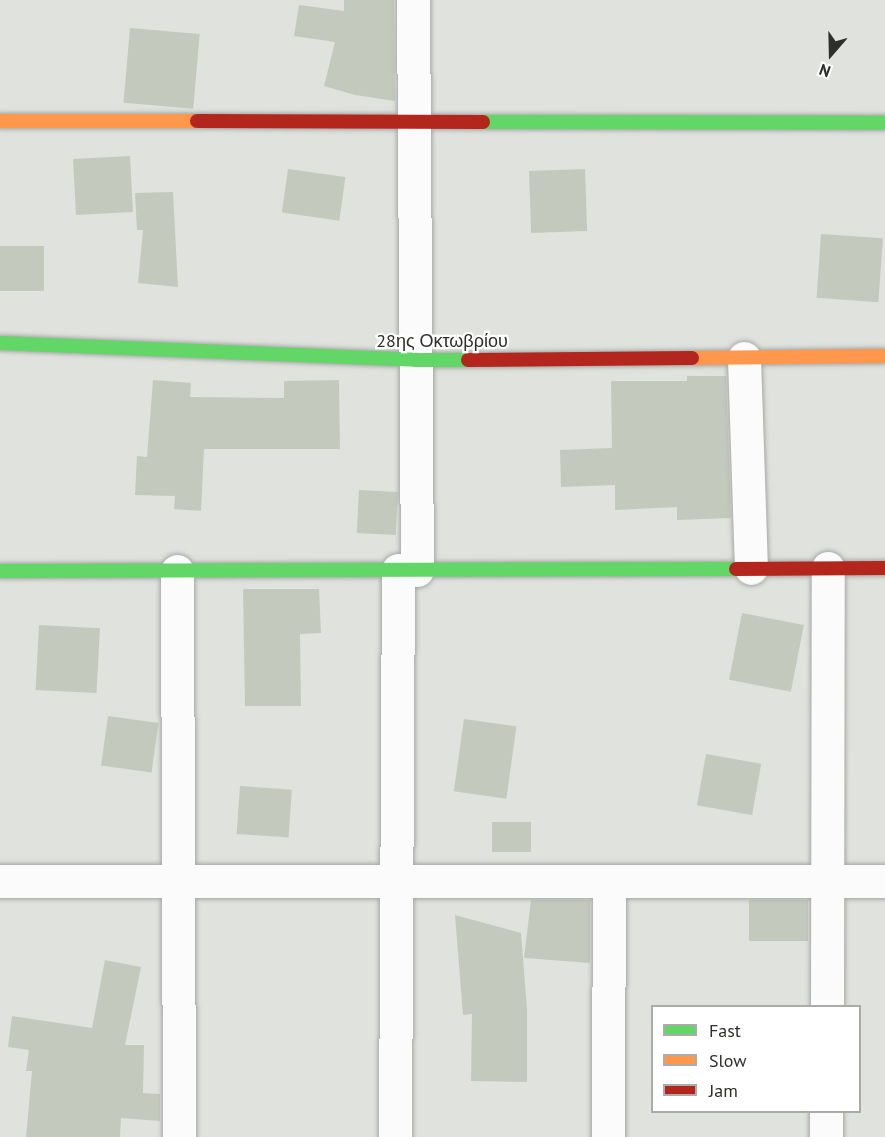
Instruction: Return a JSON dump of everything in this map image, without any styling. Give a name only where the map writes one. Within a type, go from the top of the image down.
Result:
[{"type":"street","points":[[395,1137],[397,882],[416,360],[413,0]]},
{"type":"street","points":[[0,121],[885,123]]},
{"type":"street","name":"28ης Οκτωβρίου","points":[[0,343],[416,360],[885,356]]},
{"type":"street","points":[[744,358],[751,568]]},
{"type":"street","points":[[826,1005],[828,568]]},
{"type":"street","points":[[0,571],[885,568]]},
{"type":"street","points":[[177,571],[179,1137]]},
{"type":"street","points":[[0,881],[885,881]]},
{"type":"street","points":[[608,1137],[609,881]]},
{"type":"street","points":[[826,1113],[826,1137]]},
{"type":"building","points":[[344,0],[394,0],[395,101],[355,95],[324,86],[335,42],[294,36],[299,5],[344,11]]},
{"type":"building","points":[[130,28],[200,34],[193,109],[123,103]]},
{"type":"building","points":[[130,156],[133,212],[76,215],[73,159]]},
{"type":"building","points":[[288,169],[345,177],[339,221],[282,213]]},
{"type":"building","points":[[585,169],[587,231],[531,233],[529,171]]},
{"type":"building","points":[[173,192],[178,287],[138,283],[143,230],[137,230],[135,193]]},
{"type":"building","points":[[821,234],[883,238],[878,302],[817,298]]},
{"type":"building","points":[[0,246],[44,246],[44,291],[0,291]]},
{"type":"building","points":[[687,376],[726,376],[731,518],[677,520],[677,507],[615,510],[615,485],[561,487],[560,450],[612,448],[611,381],[687,381]]},
{"type":"building","points":[[153,380],[191,383],[190,397],[284,398],[284,381],[339,380],[340,449],[204,449],[201,511],[174,509],[175,496],[135,495],[137,456],[147,457]]},
{"type":"building","points":[[359,490],[398,492],[396,535],[357,533]]},
{"type":"building","points":[[243,589],[319,589],[321,633],[300,634],[301,706],[245,706]]},
{"type":"building","points":[[742,613],[804,625],[791,692],[729,680]]},
{"type":"building","points":[[39,625],[100,628],[97,693],[36,690]]},
{"type":"building","points":[[108,716],[159,723],[152,773],[101,766]]},
{"type":"building","points":[[464,719],[516,726],[506,799],[454,791]]},
{"type":"building","points":[[706,754],[761,764],[752,815],[697,805]]},
{"type":"building","points":[[240,786],[292,790],[289,838],[237,834]]},
{"type":"building","points":[[492,822],[531,822],[531,852],[492,852]]},
{"type":"building","points":[[531,900],[590,900],[590,963],[524,958]]},
{"type":"building","points":[[749,900],[808,900],[808,941],[749,941]]},
{"type":"building","points":[[455,915],[521,933],[527,1009],[527,1082],[471,1081],[472,1014],[463,1015]]},
{"type":"building","points":[[105,960],[141,967],[125,1045],[144,1045],[143,1093],[160,1094],[160,1121],[121,1118],[120,1137],[26,1137],[32,1071],[26,1071],[29,1050],[8,1047],[12,1016],[92,1028]]},
{"type":"traffic: fast","points":[[483,122],[885,123]]},
{"type":"traffic: fast","points":[[0,343],[416,360],[468,360]]},
{"type":"traffic: fast","points":[[0,571],[736,569]]},
{"type":"traffic: slow","points":[[0,121],[197,121]]},
{"type":"traffic: slow","points":[[692,358],[885,356]]},
{"type":"traffic: jam","points":[[197,121],[483,122]]},
{"type":"traffic: jam","points":[[468,360],[692,358]]},
{"type":"traffic: jam","points":[[736,569],[885,568]]}]
